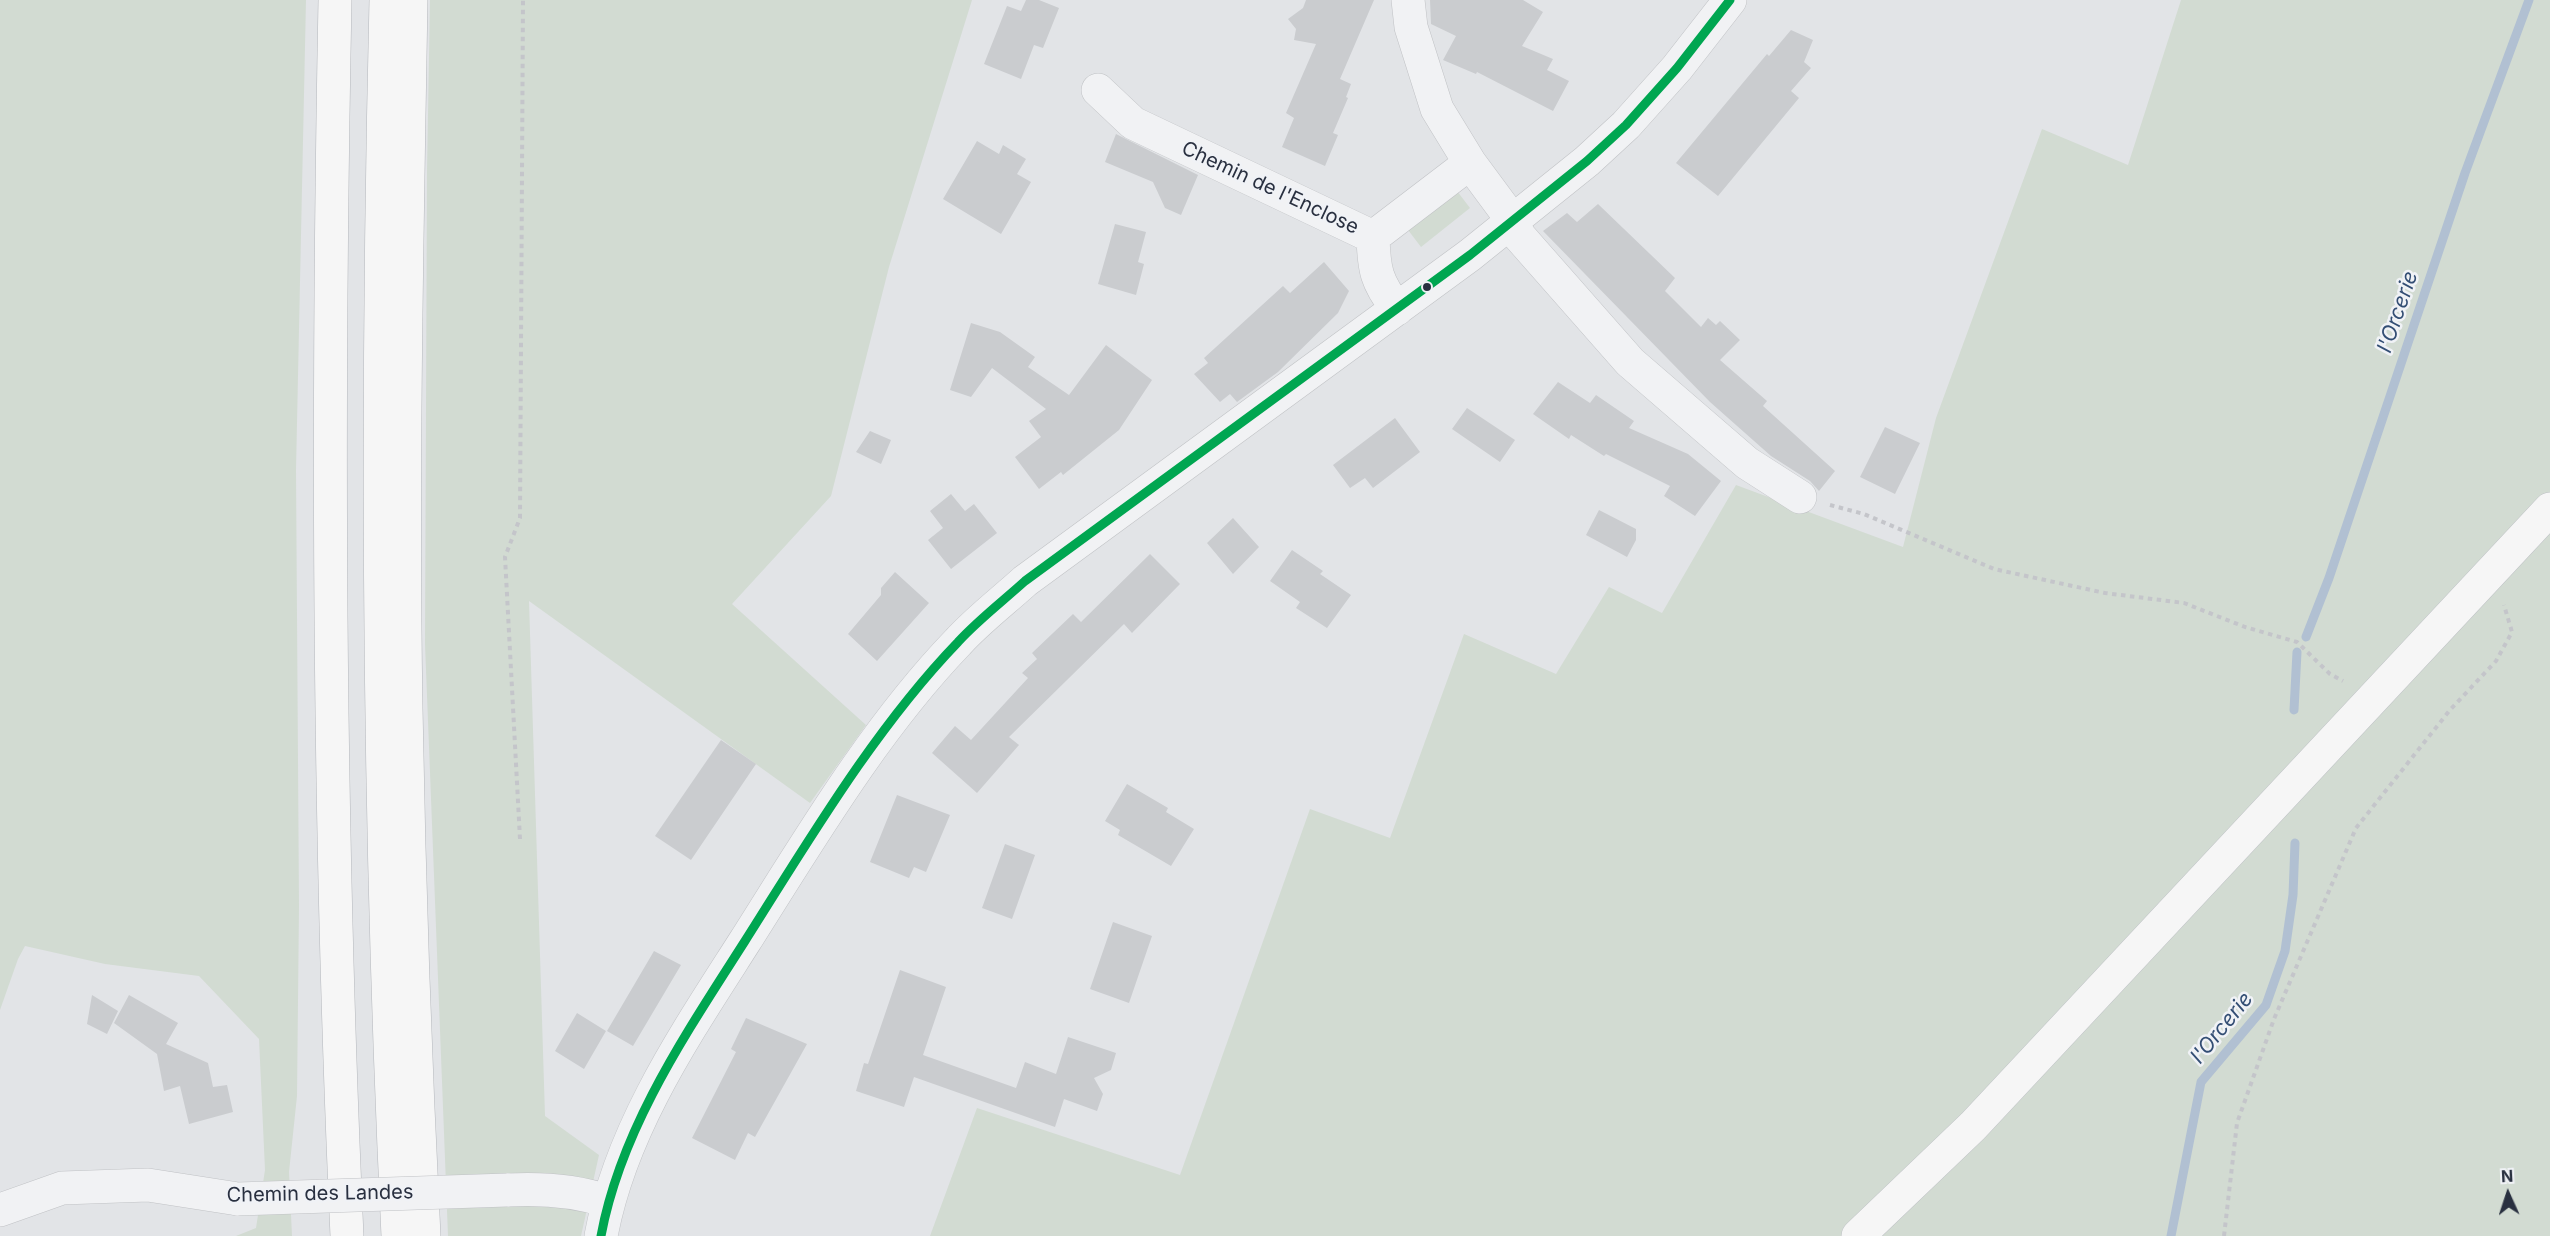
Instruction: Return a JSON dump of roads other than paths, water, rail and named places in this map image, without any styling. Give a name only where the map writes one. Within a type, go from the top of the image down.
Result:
[{"type":"main road","points":[[335,0],[330,511],[338,1000],[347,1236]]},
{"type":"main road","points":[[386,0],[381,187],[380,587],[387,959],[398,1236]]},
{"type":"main road","points":[[411,0],[406,317],[406,705],[412,982],[424,1236]]},
{"type":"main road","points":[[1858,1236],[1973,1126],[2550,509]]},
{"type":"street","points":[[1408,0],[1411,27],[1437,109],[1520,237],[1630,362],[1747,463],[1800,497]]},
{"type":"street","points":[[601,1236],[607,1201],[640,1117],[698,1013],[834,804],[892,721],[958,641],[1025,581],[1396,309],[1512,222],[1587,161],[1626,124],[1677,68],[1730,0]]},
{"type":"street","name":"Chemin de l'Enclose","points":[[1098,90],[1133,123],[1373,237],[1470,163]]},
{"type":"street","points":[[1373,237],[1374,266],[1381,288],[1396,309]]},
{"type":"street","name":"Chemin des Landes","points":[[0,1210],[62,1188],[148,1185],[238,1199],[537,1188],[580,1192],[607,1201]]},
{"type":"waterway","name":"l'Orcerie","points":[[2306,637],[2329,578],[2465,173],[2529,0]]},
{"type":"waterway","name":"l'Orcerie","points":[[2294,710],[2297,652]]},
{"type":"waterway","name":"l'Orcerie","points":[[2171,1236],[2201,1082],[2266,1005],[2285,951],[2293,895],[2295,843]]}]
